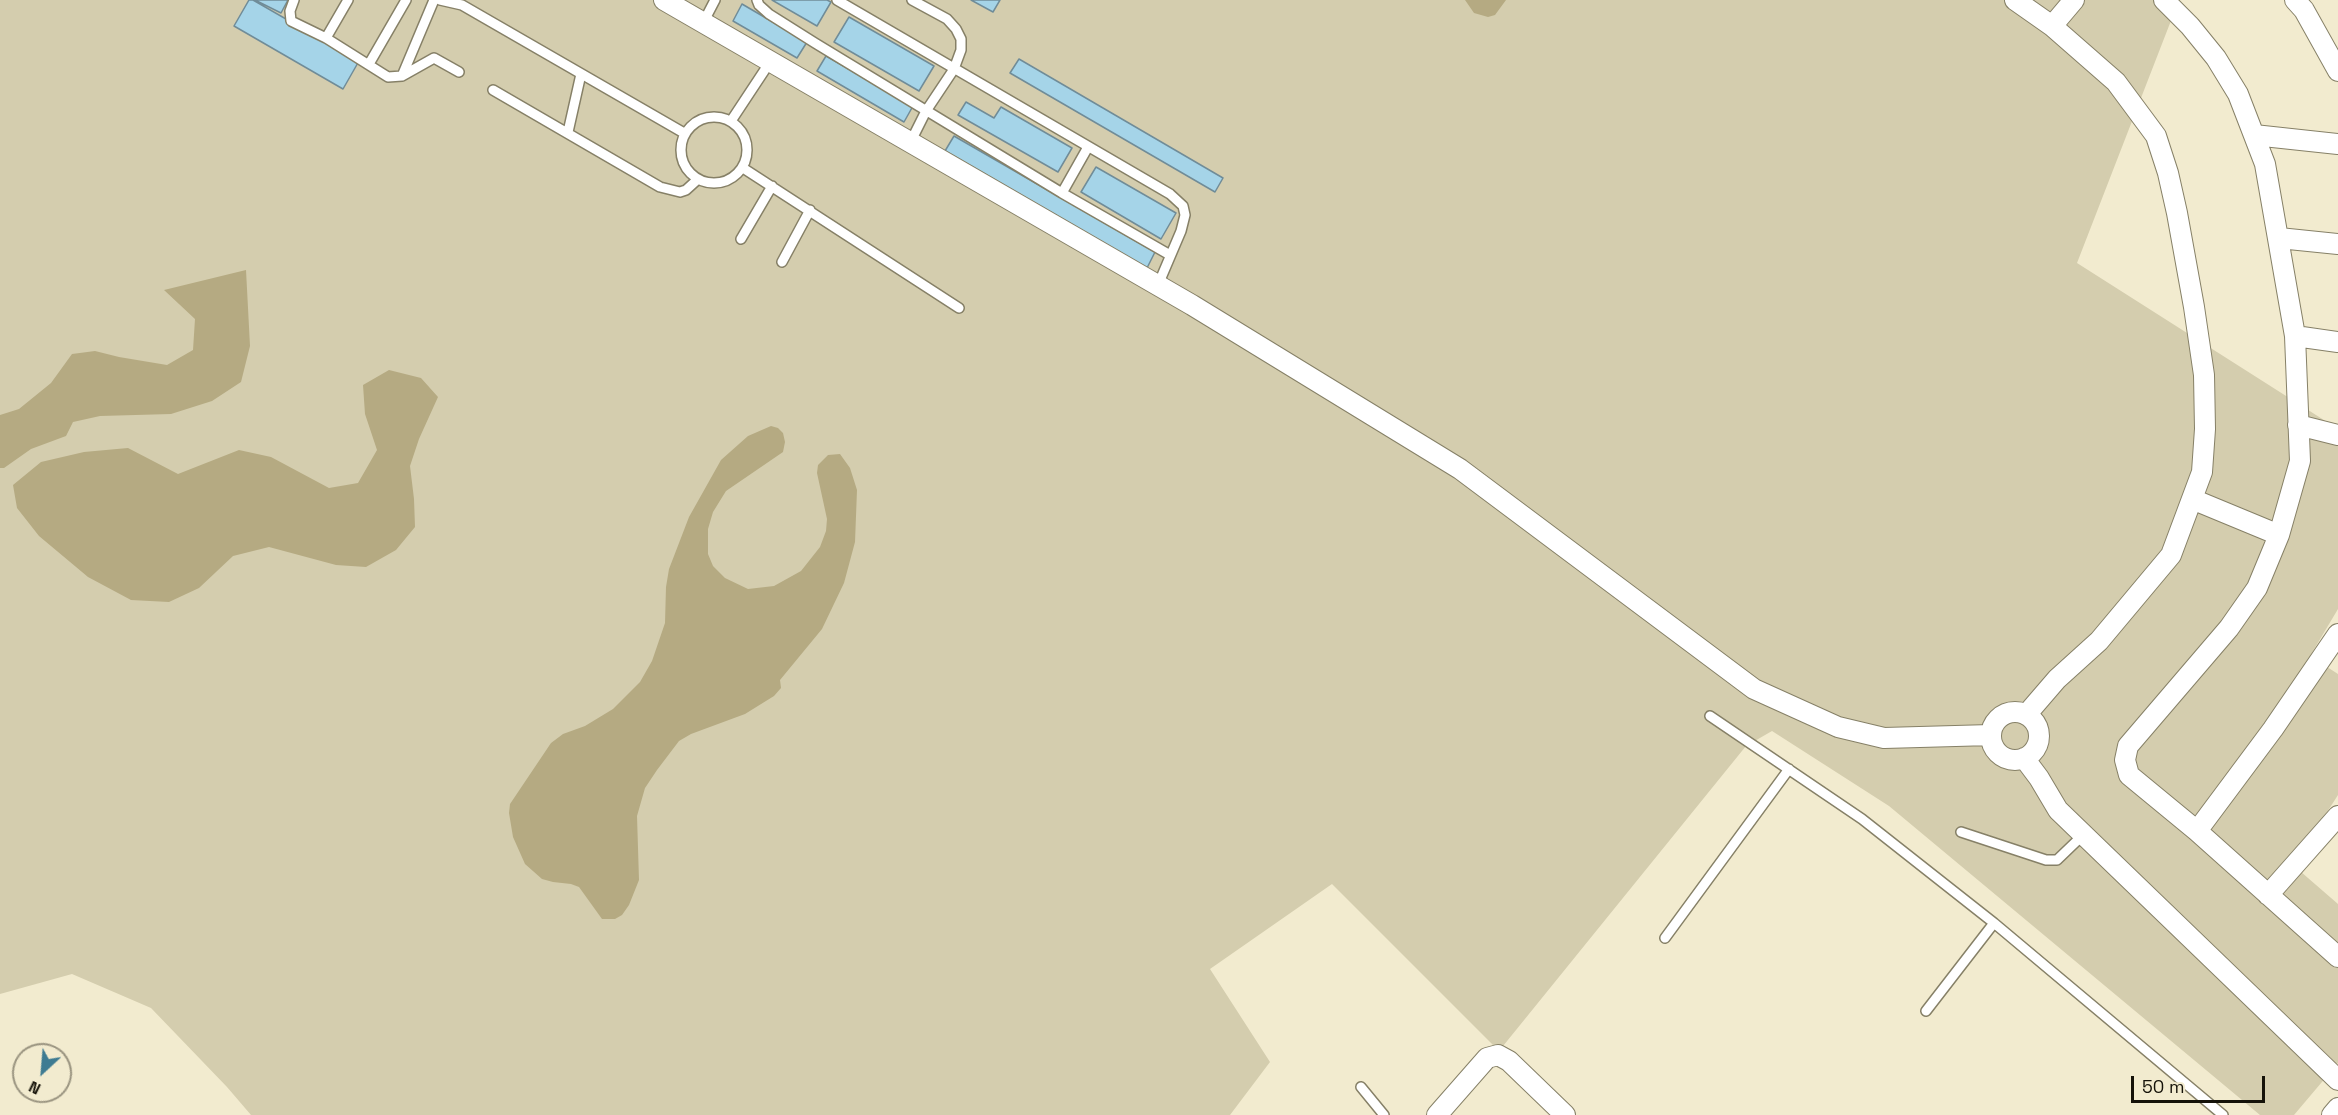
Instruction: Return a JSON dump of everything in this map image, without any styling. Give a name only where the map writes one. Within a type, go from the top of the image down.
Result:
[{"type":"street","points":[[2015,0],[2052,26],[2116,82],[2156,136],[2178,213],[2204,375],[2205,429],[2202,472],[2171,555],[2099,641],[2057,679],[2026,715]]},
{"type":"street","points":[[2052,26],[2074,0]]},
{"type":"street","points":[[2164,0],[2190,26],[2216,58],[2238,94],[2265,164],[2295,336],[2300,461],[2279,535],[2257,588],[2229,628],[2128,746],[2125,760],[2129,775],[2338,957]]},
{"type":"street","points":[[2295,0],[2304,10],[2338,71]]},
{"type":"street","points":[[676,3],[703,23],[1158,285],[1460,469],[1524,514],[1754,689],[1838,727],[1884,738],[1991,735]]},
{"type":"street","points":[[2254,135],[2338,144]]},
{"type":"street","points":[[2279,238],[2338,244]]},
{"type":"street","points":[[2295,336],[2338,342]]},
{"type":"street","points":[[2298,425],[2338,435]]},
{"type":"street","points":[[2192,499],[2279,535]]},
{"type":"street","points":[[2196,831],[2272,729],[2338,634]]},
{"type":"street","points":[[2010,712],[2026,715],[2037,726],[2038,741],[2036,748],[2024,758],[2016,760],[2001,755],[1992,742],[1991,735],[1993,727],[2010,712]]},
{"type":"street","points":[[2024,758],[2058,810],[2338,1080]]},
{"type":"street","points":[[2268,895],[2338,816]]},
{"type":"street","points":[[1437,1115],[1487,1058],[1498,1055],[1509,1060],[1565,1115]]},
{"type":"street","points":[[2332,1115],[2338,1108]]},
{"type":"lane","points":[[294,0],[290,12],[291,21],[326,38],[388,77],[402,76],[434,58],[459,72]]},
{"type":"lane","points":[[326,38],[348,0]]},
{"type":"lane","points":[[369,64],[406,0]]},
{"type":"lane","points":[[402,76],[434,0]]},
{"type":"lane","points":[[440,0],[462,5],[684,133]]},
{"type":"lane","points":[[703,23],[715,0]]},
{"type":"lane","points":[[757,0],[769,14],[926,111],[1170,255]]},
{"type":"lane","points":[[910,143],[926,111],[954,69],[961,50],[962,39],[947,19],[912,0]]},
{"type":"lane","points":[[841,1],[1170,194],[1183,206],[1185,215],[1181,231],[1158,285]]},
{"type":"lane","points":[[731,121],[770,62]]},
{"type":"lane","points":[[567,132],[581,74]]},
{"type":"lane","points":[[493,90],[660,187],[680,192],[686,190],[697,180]]},
{"type":"lane","points":[[714,117],[731,121],[743,134],[748,151],[743,168],[731,180],[714,184],[697,180],[684,167],[680,150],[684,133],[697,121],[714,117]]},
{"type":"lane","points":[[1062,193],[1088,147]]},
{"type":"lane","points":[[743,168],[959,308]]},
{"type":"lane","points":[[741,238],[772,186]]},
{"type":"lane","points":[[782,262],[810,210]]},
{"type":"lane","points":[[1710,716],[1862,819],[1994,923],[2223,1115]]},
{"type":"lane","points":[[1665,938],[1789,769]]},
{"type":"lane","points":[[1961,832],[2046,860],[2057,860],[2083,835]]},
{"type":"lane","points":[[1926,1011],[1994,923]]},
{"type":"lane","points":[[1361,1087],[1384,1115]]},
{"type":"shaded area","points":[[0,0],[2179,0],[2077,263],[2338,429],[2338,609],[2310,656],[2338,674],[2338,795],[2293,865],[2338,904],[2338,1063],[2294,1115],[2260,1115],[1889,806],[1772,731],[1746,746],[1499,1051],[1332,884],[1210,969],[1270,1062],[1230,1115],[251,1115],[151,1008],[72,974],[0,994]]},
{"type":"shaded area","points":[[1465,0],[1506,0],[1495,15],[1488,17],[1474,13]]},
{"type":"shaded area","points":[[246,270],[250,346],[241,382],[212,401],[171,414],[100,416],[73,422],[66,436],[31,449],[4,468],[0,468],[0,415],[19,409],[51,383],[72,354],[95,351],[167,365],[193,350],[195,319],[164,290]]},
{"type":"shaded area","points":[[389,370],[421,378],[438,397],[419,439],[410,466],[415,527],[396,550],[366,567],[336,565],[269,547],[233,556],[199,588],[169,602],[131,600],[88,577],[39,536],[17,508],[13,485],[41,462],[84,452],[128,448],[178,474],[239,450],[271,457],[329,488],[358,483],[377,450],[365,414],[363,385]]},
{"type":"shaded area","points":[[771,426],[783,433],[785,442],[783,452],[726,491],[713,512],[708,529],[708,554],[713,566],[725,578],[748,589],[774,586],[801,571],[820,547],[826,531],[827,519],[817,473],[818,465],[828,455],[840,454],[850,468],[857,490],[855,542],[844,583],[822,629],[780,680],[781,688],[774,696],[745,714],[691,734],[679,741],[657,770],[645,788],[637,816],[639,880],[629,905],[622,915],[615,919],[602,919],[579,887],[542,879],[525,864],[513,837],[509,813],[510,804],[551,743],[563,734],[585,726],[613,709],[640,682],[652,661],[665,623],[669,569],[689,517],[721,460],[748,436]]},
{"type":"building","points":[[249,0],[253,0],[359,61],[343,89],[234,26]]},
{"type":"building","points":[[255,0],[288,0],[281,13]]},
{"type":"building","points":[[772,0],[827,0],[831,2],[817,26]]},
{"type":"building","points":[[971,0],[1000,0],[993,12]]},
{"type":"building","points":[[742,4],[807,42],[797,58],[733,21]]},
{"type":"building","points":[[849,17],[934,66],[919,91],[834,42]]},
{"type":"building","points":[[826,56],[913,106],[904,122],[817,71]]},
{"type":"building","points":[[1019,59],[1223,178],[1215,192],[1010,73]]},
{"type":"building","points":[[966,102],[994,118],[1001,107],[1072,148],[1058,172],[958,115]]},
{"type":"building","points":[[954,136],[1155,252],[1147,268],[945,151]]},
{"type":"building","points":[[1096,167],[1176,213],[1161,239],[1081,192]]}]
